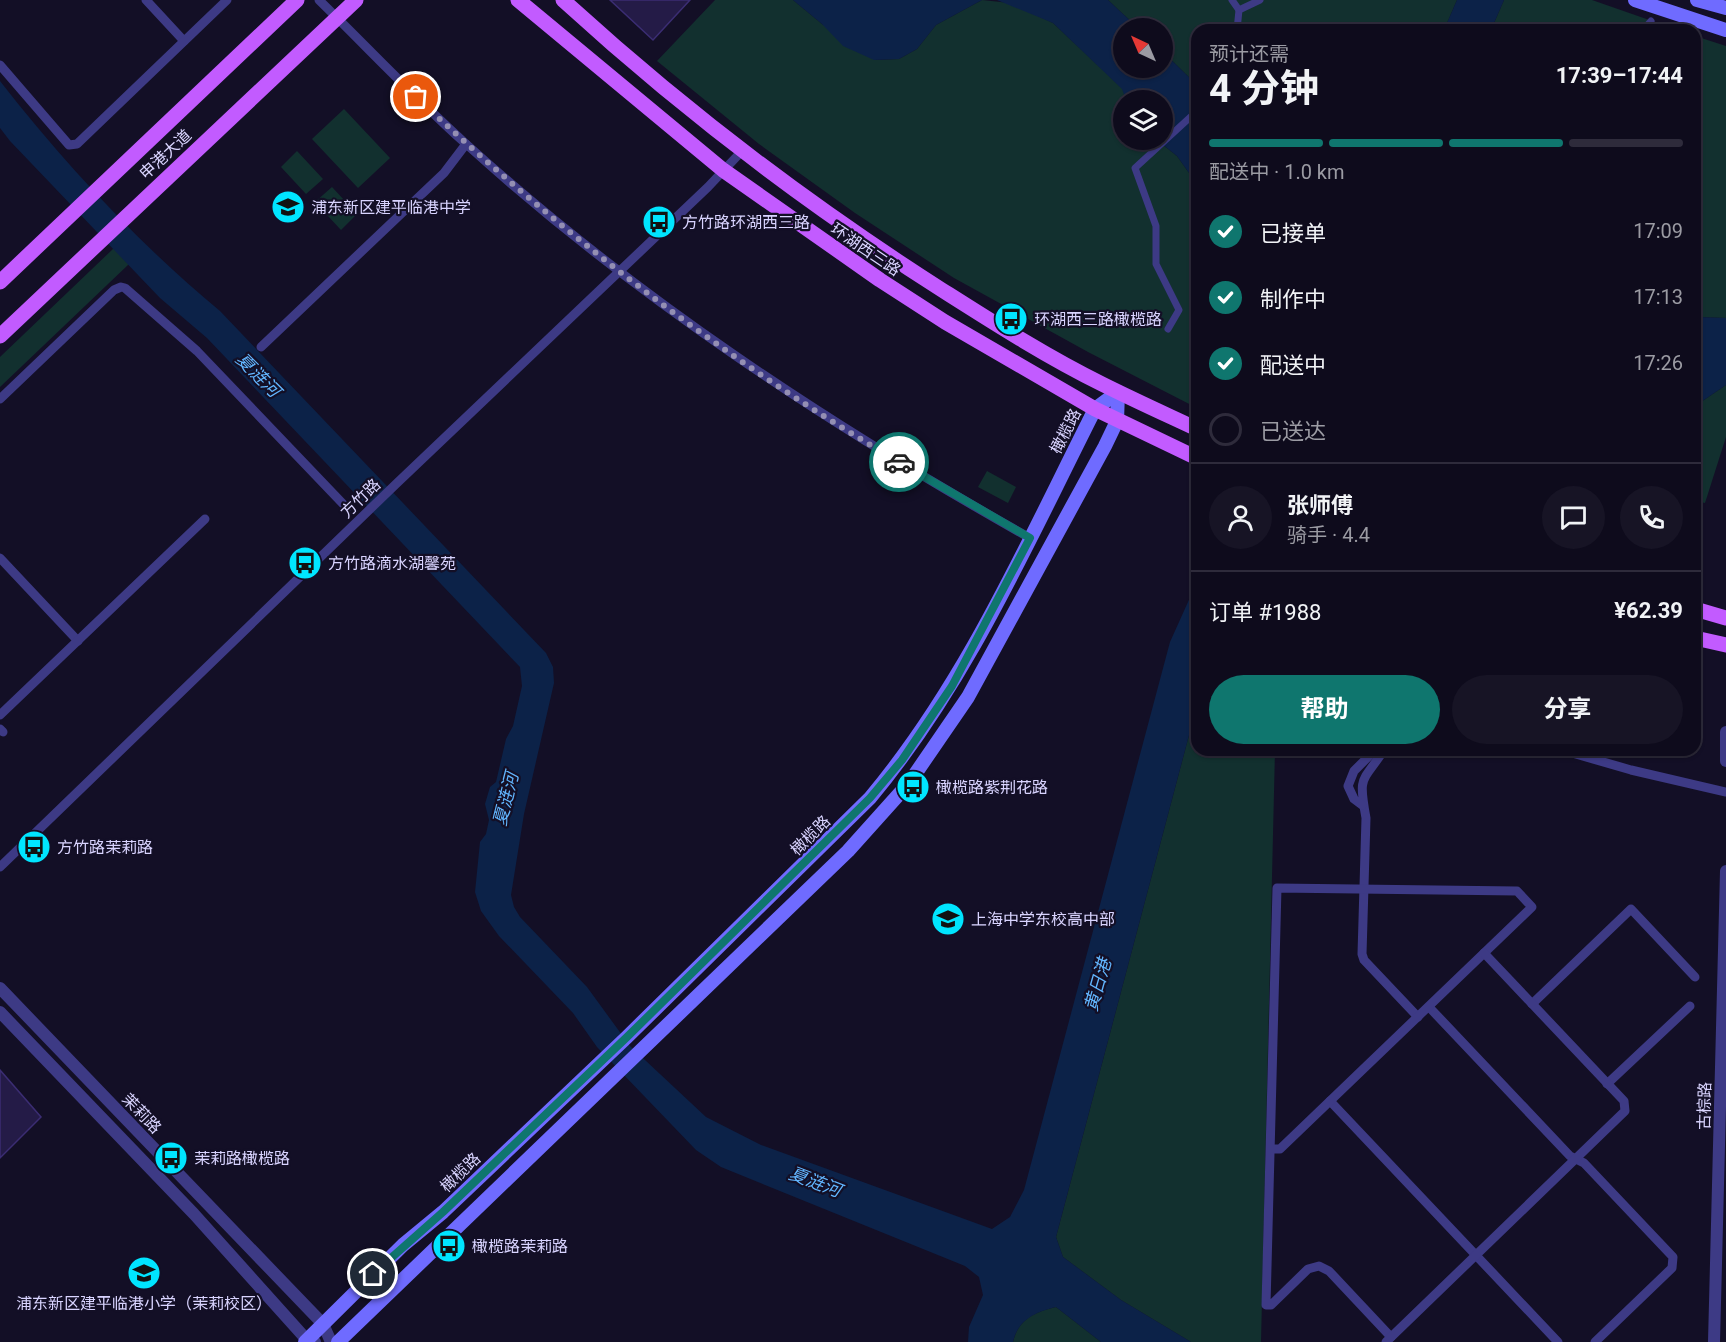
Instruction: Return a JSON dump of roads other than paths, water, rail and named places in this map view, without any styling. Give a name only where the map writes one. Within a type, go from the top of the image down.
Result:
[{"type":"main road","name":"申港大道","points":[[0,282],[297,0]]},
{"type":"main road","name":"申港大道","points":[[0,336],[356,0]]},
{"type":"main road","name":"环湖西三路","points":[[518,0],[723,170],[809,232],[945,322],[1095,409],[1191,455]]},
{"type":"main road","name":"环湖西三路","points":[[563,0],[618,51],[741,152],[897,262],[986,318],[1118,392],[1191,426]]},
{"type":"main road","points":[[1635,0],[1726,30]]},
{"type":"main road","points":[[1697,0],[1726,8]]},
{"type":"main road","points":[[338,1342],[848,851],[909,783],[968,697],[1118,421],[1118,392]]},
{"type":"main road","name":"橄榄路","points":[[309,1341],[323,1324],[403,1245],[443,1212],[627,1037],[833,836],[902,760],[952,686],[1095,409],[1118,392]]},
{"type":"main road","points":[[1701,611],[1726,618]]},
{"type":"main road","points":[[1701,639],[1726,645]]},
{"type":"street","points":[[146,0],[184,41]]},
{"type":"street","points":[[0,65],[69,145],[77,144],[227,0]]},
{"type":"street","points":[[319,0],[466,144],[619,272],[719,345],[873,447],[1030,538]]},
{"type":"street","points":[[1232,0],[1239,10],[1238,24]]},
{"type":"street","points":[[1239,10],[1260,0]]},
{"type":"street","points":[[1648,24],[1651,21]]},
{"type":"street","points":[[1168,329],[1179,310],[1156,264],[1156,226],[1135,168],[1191,117]]},
{"type":"street","points":[[261,347],[444,172],[466,144]]},
{"type":"street","name":"方竹路","points":[[0,867],[396,484],[708,187],[741,152]]},
{"type":"street","points":[[0,399],[114,290],[125,288],[197,351],[347,508]]},
{"type":"street","points":[[0,715],[205,519]]},
{"type":"street","points":[[0,558],[78,641]]},
{"type":"street","points":[[1726,732],[1726,761]]},
{"type":"street","points":[[1362,805],[1354,799],[1348,786],[1354,771],[1369,756]]},
{"type":"street","points":[[1380,756],[1363,779],[1362,805],[1366,818],[1362,954],[1364,960],[1418,1017]]},
{"type":"street","points":[[1583,756],[1631,770],[1726,792]]},
{"type":"street","name":"古棕路","points":[[1714,1342],[1726,871]]},
{"type":"street","points":[[1271,1149],[1280,1149],[1429,1007],[1484,953],[1532,907],[1517,891],[1276,888],[1266,1305],[1271,1305],[1308,1269],[1319,1266],[1329,1271],[1388,1340],[1625,1111],[1624,1101],[1484,953]]},
{"type":"street","points":[[1532,1004],[1631,909],[1695,977]]},
{"type":"street","name":"茉莉路","points":[[0,988],[323,1324],[331,1342]]},
{"type":"street","points":[[1607,1083],[1690,1006]]},
{"type":"street","points":[[1429,1007],[1570,1156],[1584,1163],[1673,1257],[1672,1268],[1595,1342]]},
{"type":"street","name":"茉莉路","points":[[0,1012],[194,1214],[309,1341]]},
{"type":"street","points":[[1330,1101],[1558,1342]]},
{"type":"water","points":[[793,0],[982,0],[936,25],[917,49],[899,59],[874,60],[843,46],[822,24]]},
{"type":"water","points":[[997,0],[1108,0],[1127,18],[1113,18],[1113,78],[1173,78],[1173,62],[1191,79],[1191,176],[1177,156],[1170,150],[1173,150],[1173,90],[1122,89],[1053,23]]},
{"type":"water","points":[[1457,0],[1504,0],[1494,24],[1447,24]]},
{"type":"water","points":[[0,81],[50,142],[104,202],[161,259],[220,311],[546,653],[553,667],[554,683],[524,814],[511,895],[514,907],[520,917],[587,987],[630,1046],[706,1117],[761,1145],[992,1229],[1010,1217],[1024,1190],[1170,642],[1191,595],[1191,728],[1056,1237],[1063,1257],[1121,1300],[1191,1342],[1101,1342],[1056,1307],[1028,1318],[1015,1334],[1013,1342],[968,1342],[969,1327],[983,1295],[979,1277],[965,1266],[721,1167],[696,1150],[597,1047],[573,1013],[499,936],[481,911],[475,892],[480,842],[486,834],[489,820],[485,804],[490,787],[496,782],[506,739],[513,726],[522,686],[520,667],[207,338],[160,298],[0,128]]},
{"type":"water","points":[[1701,317],[1726,318],[1726,385],[1701,402]]},
{"type":"place","name":"浦东新区建平临港中学","points":[[288,207]]},
{"type":"place","name":"方竹路环湖西三路","points":[[659,222]]},
{"type":"place","name":"环湖西三路橄榄路","points":[[1011,319]]},
{"type":"place","name":"方竹路滴水湖馨苑","points":[[305,563]]},
{"type":"place","name":"橄榄路紫荆花路","points":[[913,787]]},
{"type":"place","name":"方竹路茉莉路","points":[[34,847]]},
{"type":"place","name":"上海中学东校高中部","points":[[948,919]]},
{"type":"place","name":"茉莉路橄榄路","points":[[171,1158]]},
{"type":"place","name":"橄榄路茉莉路","points":[[449,1246]]},
{"type":"place","name":"浦东新区建平临港小学（茉莉校区）","points":[[144,1273]]},
{"type":"water label","name":"夏涟河","points":[[258,375]]},
{"type":"water label","name":"夏涟河","points":[[506,799]]},
{"type":"water label","name":"黄日港","points":[[1098,985]]},
{"type":"water label","name":"夏涟河","points":[[815,1182]]}]
